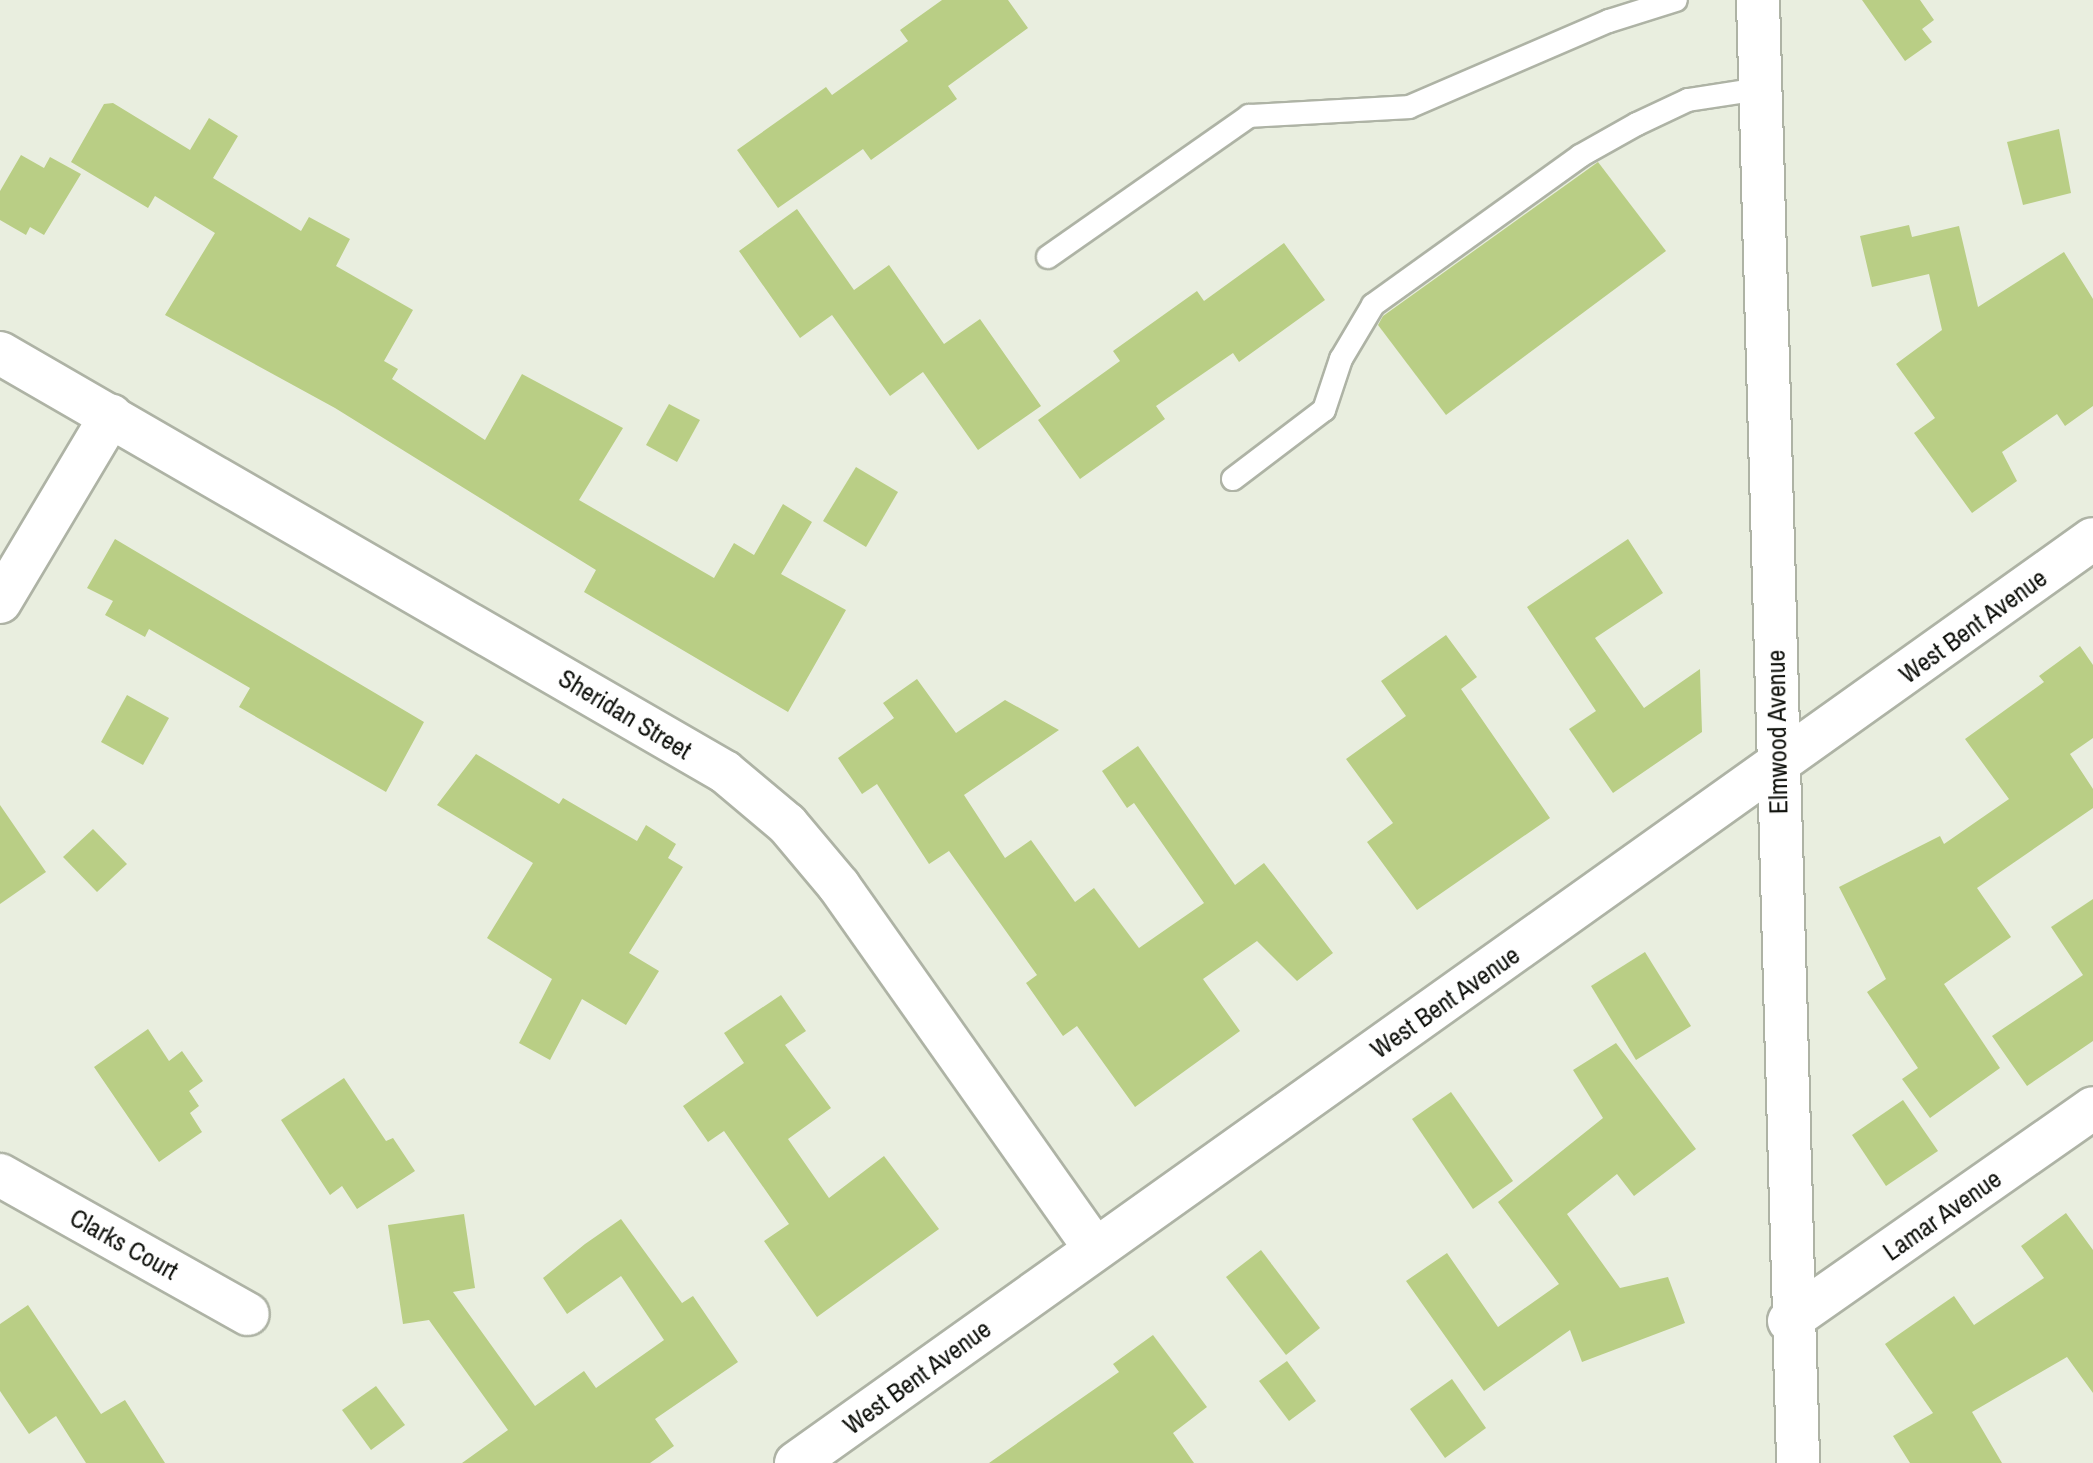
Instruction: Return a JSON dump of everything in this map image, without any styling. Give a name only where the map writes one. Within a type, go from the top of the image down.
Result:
[{"type":"street","name":"Elmwood Avenue","points":[[1758,0],[1789,1321],[1798,1463]]},
{"type":"street","name":"Sheridan Street","points":[[0,353],[725,772],[787,824],[839,886],[1095,1249]]},
{"type":"street","points":[[0,602],[111,416]]},
{"type":"street","name":"West Bent Avenue","points":[[796,1463],[2093,539]]},
{"type":"street","name":"Lamar Avenue","points":[[1789,1321],[2093,1108]]},
{"type":"street","name":"Clarks Court","points":[[0,1175],[248,1314]]},
{"type":"lane","points":[[1048,257],[1249,116],[1409,107],[1609,21],[1676,0]]},
{"type":"lane","points":[[1233,479],[1324,410],[1341,359],[1373,305],[1580,156],[1637,124],[1688,100],[1760,89]]},
{"type":"building","points":[[942,0],[1008,0],[1028,28],[948,86],[957,99],[871,160],[863,149],[778,208],[737,150],[826,87],[832,95],[908,41],[900,30]]},
{"type":"building","points":[[1862,0],[1920,0],[1934,20],[1922,29],[1932,42],[1905,61]]},
{"type":"building","points":[[113,103],[190,150],[209,118],[238,136],[213,178],[301,231],[309,217],[350,239],[336,266],[413,310],[384,361],[398,369],[392,379],[485,440],[522,374],[623,428],[579,500],[714,578],[734,543],[754,555],[783,504],[812,522],[781,574],[846,610],[788,712],[584,592],[596,570],[335,408],[165,315],[215,233],[155,196],[148,208],[71,162],[104,104]]},
{"type":"building","points":[[2059,129],[2071,193],[2023,205],[2007,142]]},
{"type":"building","points":[[21,155],[44,168],[50,157],[81,174],[44,235],[30,227],[26,235],[0,220],[0,191]]},
{"type":"building","points":[[1598,162],[1666,251],[1446,415],[1378,325],[1383,316]]},
{"type":"building","points":[[797,209],[854,290],[889,265],[944,344],[980,319],[1041,406],[978,450],[923,372],[890,396],[832,315],[800,338],[739,251]]},
{"type":"building","points":[[1909,225],[1912,237],[1959,226],[1978,307],[2064,252],[2093,299],[2093,406],[2065,426],[2057,414],[2002,452],[2017,481],[1972,513],[1914,433],[1935,418],[1896,364],[1942,330],[1929,274],[1872,287],[1860,236]]},
{"type":"building","points":[[1284,243],[1325,300],[1239,362],[1233,353],[1156,406],[1165,419],[1080,479],[1038,420],[1120,361],[1113,351],[1197,291],[1204,301]]},
{"type":"building","points":[[669,404],[700,420],[677,462],[646,445]]},
{"type":"building","points":[[856,467],[898,492],[866,547],[823,521]]},
{"type":"building","points":[[115,539],[424,722],[386,792],[239,707],[250,688],[149,629],[145,637],[105,615],[113,601],[87,588]]},
{"type":"building","points":[[1628,539],[1663,593],[1595,638],[1644,708],[1700,669],[1702,732],[1613,793],[1569,729],[1596,711],[1527,607]]},
{"type":"building","points":[[1446,635],[1477,677],[1461,689],[1550,818],[1417,910],[1367,842],[1393,823],[1346,759],[1406,716],[1381,681]]},
{"type":"building","points":[[2080,646],[2093,665],[2093,738],[2070,754],[2093,789],[2093,808],[1977,888],[2011,937],[1944,984],[2000,1068],[1930,1118],[1902,1079],[1918,1068],[1867,992],[1886,979],[1839,887],[1940,836],[1944,844],[2009,799],[1965,739],[2044,682],[2039,676]]},
{"type":"building","points":[[917,679],[956,733],[1005,700],[1059,730],[964,795],[1005,858],[1031,840],[1075,902],[1094,888],[1139,948],[1204,903],[1134,803],[1127,808],[1102,771],[1138,746],[1235,885],[1264,863],[1333,953],[1297,981],[1257,941],[1203,979],[1240,1031],[1135,1107],[1077,1026],[1063,1036],[1026,983],[1037,975],[949,851],[929,864],[877,784],[862,794],[838,758],[894,718],[883,703]]},
{"type":"building","points":[[127,695],[169,718],[143,765],[101,742]]},
{"type":"building","points":[[476,754],[559,804],[563,798],[637,841],[646,825],[676,844],[668,858],[683,867],[629,953],[659,971],[626,1025],[582,999],[550,1060],[519,1043],[552,979],[487,938],[533,863],[437,805]]},
{"type":"building","points":[[0,805],[46,872],[0,904]]},
{"type":"building","points":[[93,829],[127,864],[97,892],[63,857]]},
{"type":"building","points":[[2093,899],[2093,1041],[2027,1086],[1992,1036],[2083,975],[2051,927]]},
{"type":"building","points":[[1645,952],[1691,1026],[1636,1060],[1591,986]]},
{"type":"building","points":[[781,995],[806,1031],[785,1045],[831,1108],[788,1139],[829,1198],[884,1156],[939,1229],[817,1317],[764,1241],[789,1224],[724,1131],[708,1142],[683,1106],[744,1063],[724,1033]]},
{"type":"building","points":[[148,1029],[169,1061],[182,1051],[203,1081],[189,1091],[199,1106],[190,1113],[202,1132],[159,1162],[94,1067]]},
{"type":"building","points":[[1616,1043],[1696,1149],[1634,1196],[1617,1174],[1567,1214],[1620,1288],[1668,1277],[1685,1323],[1582,1362],[1570,1330],[1484,1391],[1406,1281],[1447,1253],[1498,1327],[1559,1284],[1498,1202],[1603,1118],[1573,1070]]},
{"type":"building","points":[[344,1078],[386,1141],[393,1138],[415,1171],[357,1209],[342,1186],[330,1195],[281,1120]]},
{"type":"building","points":[[1451,1092],[1513,1181],[1473,1209],[1412,1119]]},
{"type":"building","points":[[1903,1100],[1938,1151],[1886,1186],[1852,1135]]},
{"type":"building","points":[[2066,1213],[2093,1250],[2093,1393],[2067,1357],[1972,1412],[2002,1463],[1910,1463],[1893,1436],[1933,1413],[1885,1344],[1954,1296],[1974,1325],[2044,1278],[2021,1246]]},
{"type":"building","points":[[464,1214],[475,1288],[453,1292],[535,1406],[584,1371],[596,1388],[664,1340],[621,1276],[567,1314],[543,1278],[585,1244],[621,1219],[682,1303],[693,1296],[738,1362],[655,1419],[674,1446],[650,1463],[462,1463],[508,1430],[429,1320],[403,1324],[388,1225]]},
{"type":"building","points":[[1261,1250],[1320,1328],[1286,1355],[1226,1277]]},
{"type":"building","points":[[28,1305],[101,1414],[125,1400],[165,1463],[86,1463],[56,1416],[29,1434],[0,1391],[0,1324]]},
{"type":"building","points":[[1153,1335],[1207,1407],[1173,1433],[1194,1463],[989,1463],[1119,1372],[1113,1364]]},
{"type":"building","points":[[1287,1361],[1316,1401],[1289,1421],[1259,1381]]},
{"type":"building","points":[[1452,1379],[1486,1428],[1445,1458],[1410,1409]]},
{"type":"building","points":[[376,1386],[405,1425],[371,1450],[342,1410]]}]
